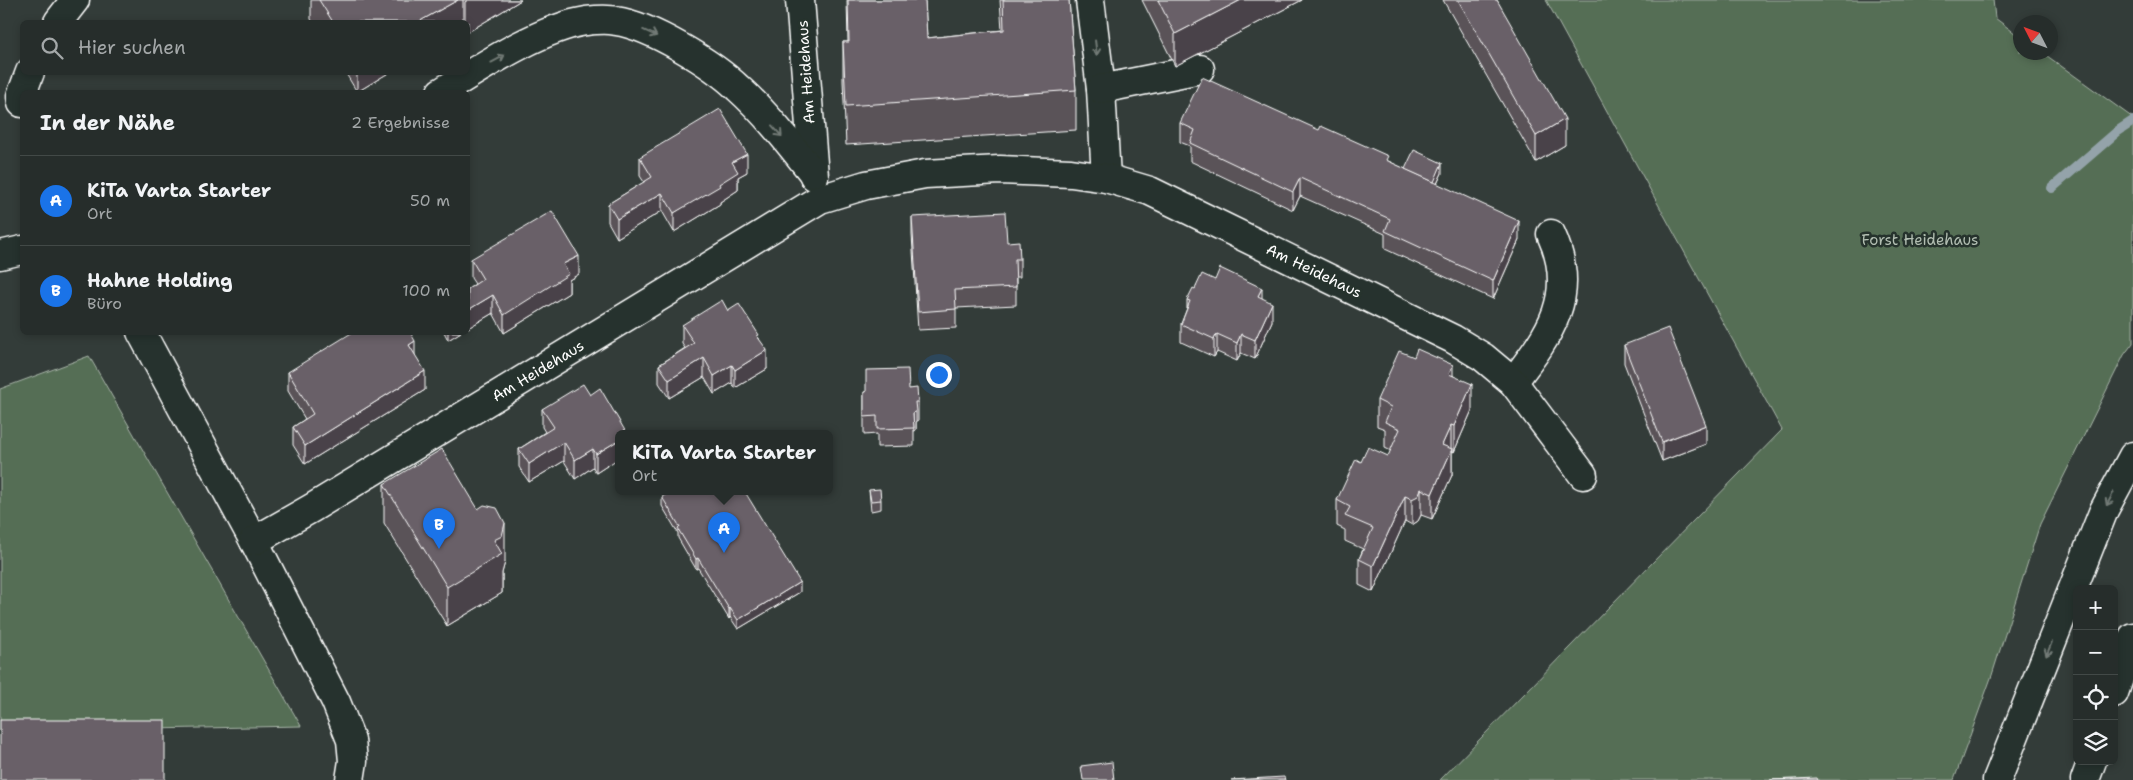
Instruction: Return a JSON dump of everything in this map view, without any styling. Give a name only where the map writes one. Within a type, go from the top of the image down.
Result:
[{"type":"main road","points":[[60,20],[76,0]]},
{"type":"main road","name":"Am Heidehaus","points":[[800,0],[813,173],[820,199]]},
{"type":"main road","points":[[1090,0],[1101,89],[1106,178]]},
{"type":"main road","name":"Am Heidehaus","points":[[470,74],[551,31],[587,21],[616,21],[646,31],[681,47],[711,67],[738,88],[813,173]]},
{"type":"main road","points":[[1101,89],[1200,69]]},
{"type":"main road","name":"Am Heidehaus","points":[[444,90],[469,75]]},
{"type":"main road","name":"Am Heidehaus","points":[[254,541],[312,508],[820,199],[866,185],[925,174],[1000,170],[1071,173],[1106,178],[1150,191],[1453,339],[1483,357],[1514,382],[1583,475]]},
{"type":"main road","points":[[1514,382],[1542,344],[1557,312],[1562,288],[1562,266],[1559,250],[1551,234]]},
{"type":"main road","points":[[0,255],[20,250]]},
{"type":"main road","points":[[147,335],[336,702],[351,740],[354,761],[350,780]]},
{"type":"main road","points":[[1997,780],[2104,510],[2133,456]]},
{"type":"main road","points":[[2118,681],[2133,637]]},
{"type":"main road","points":[[2085,780],[2091,765]]},
{"type":"green space","name":"Forst Heidehaus","points":[[1546,0],[1993,0],[1995,18],[2013,32],[2013,60],[2053,60],[2133,118],[2133,343],[2124,355],[2040,524],[1992,675],[1954,780],[1440,780],[1782,430]]},
{"type":"green space","points":[[89,356],[301,726],[0,732],[0,389]]},
{"type":"building","points":[[319,0],[458,0],[422,20],[332,20]]},
{"type":"building","points":[[848,0],[925,0],[927,38],[1004,30],[1003,0],[1069,0],[1076,90],[846,106],[843,42],[849,42]]},
{"type":"building","points":[[1158,0],[1241,0],[1175,34]]},
{"type":"building","points":[[1458,0],[1497,0],[1565,119],[1536,136]]},
{"type":"building","points":[[1202,77],[1319,130],[1321,126],[1388,156],[1386,160],[1519,221],[1493,281],[1385,231],[1390,219],[1300,178],[1293,192],[1190,143],[1195,130],[1180,123]]},
{"type":"building","points":[[720,109],[747,154],[732,162],[738,172],[719,184],[720,186],[674,213],[662,193],[617,219],[608,204],[652,177],[640,157]]},
{"type":"building","points":[[1414,150],[1442,163],[1434,182],[1405,169]]},
{"type":"building","points":[[552,211],[579,256],[563,264],[569,274],[504,315],[493,295],[470,309],[470,288],[483,279],[471,259]]},
{"type":"building","points":[[1005,212],[1007,242],[1019,241],[1020,259],[1015,259],[1016,287],[955,290],[956,309],[918,312],[912,217]]},
{"type":"building","points":[[1220,268],[1262,288],[1258,296],[1272,303],[1255,340],[1241,334],[1237,343],[1217,334],[1214,339],[1181,324],[1190,301],[1187,300],[1202,274],[1215,280]]},
{"type":"building","points":[[722,300],[728,311],[739,304],[767,350],[735,370],[732,365],[714,376],[704,358],[669,380],[659,365],[694,343],[682,325]]},
{"type":"building","points":[[1668,328],[1706,425],[1662,442],[1624,345]]},
{"type":"building","points":[[348,335],[412,335],[415,341],[409,345],[425,371],[305,446],[293,427],[313,414],[288,372]]},
{"type":"building","points":[[1417,349],[1453,365],[1449,374],[1472,384],[1454,426],[1451,425],[1442,445],[1452,449],[1432,494],[1421,489],[1418,496],[1412,499],[1405,496],[1373,566],[1359,559],[1373,528],[1345,516],[1350,507],[1337,500],[1356,459],[1361,462],[1368,447],[1388,456],[1400,429],[1385,422],[1391,407],[1377,400],[1399,351],[1414,357]]},
{"type":"building","points":[[908,369],[909,389],[917,388],[918,402],[915,402],[916,411],[913,413],[914,428],[877,429],[877,416],[864,417],[866,370]]},
{"type":"building","points":[[583,384],[590,395],[600,388],[625,430],[615,430],[615,442],[596,454],[593,449],[575,460],[564,442],[529,464],[519,449],[554,427],[542,409]]},
{"type":"building","points":[[442,449],[478,509],[484,505],[497,508],[505,523],[502,536],[494,540],[502,554],[447,587],[384,484]]},
{"type":"building","points":[[880,489],[881,500],[871,501],[869,490]]},
{"type":"building","points":[[665,495],[747,495],[800,582],[738,620],[729,609],[698,558],[696,559],[662,497]]},
{"type":"building","points":[[0,720],[165,720],[165,780],[0,780]]},
{"type":"building","points":[[1112,762],[1114,780],[1083,780],[1081,766]]},
{"type":"building","points":[[1284,777],[1285,780],[1231,780]]},
{"type":"building","points":[[1817,778],[1818,780],[1770,780]]},
{"type":"waterway","points":[[2052,188],[2118,131],[2133,121]]},
{"type":"place","name":"Hahne Holding","points":[[439,549]]},
{"type":"place","name":"KiTa Varta Starter","points":[[724,553]]}]
